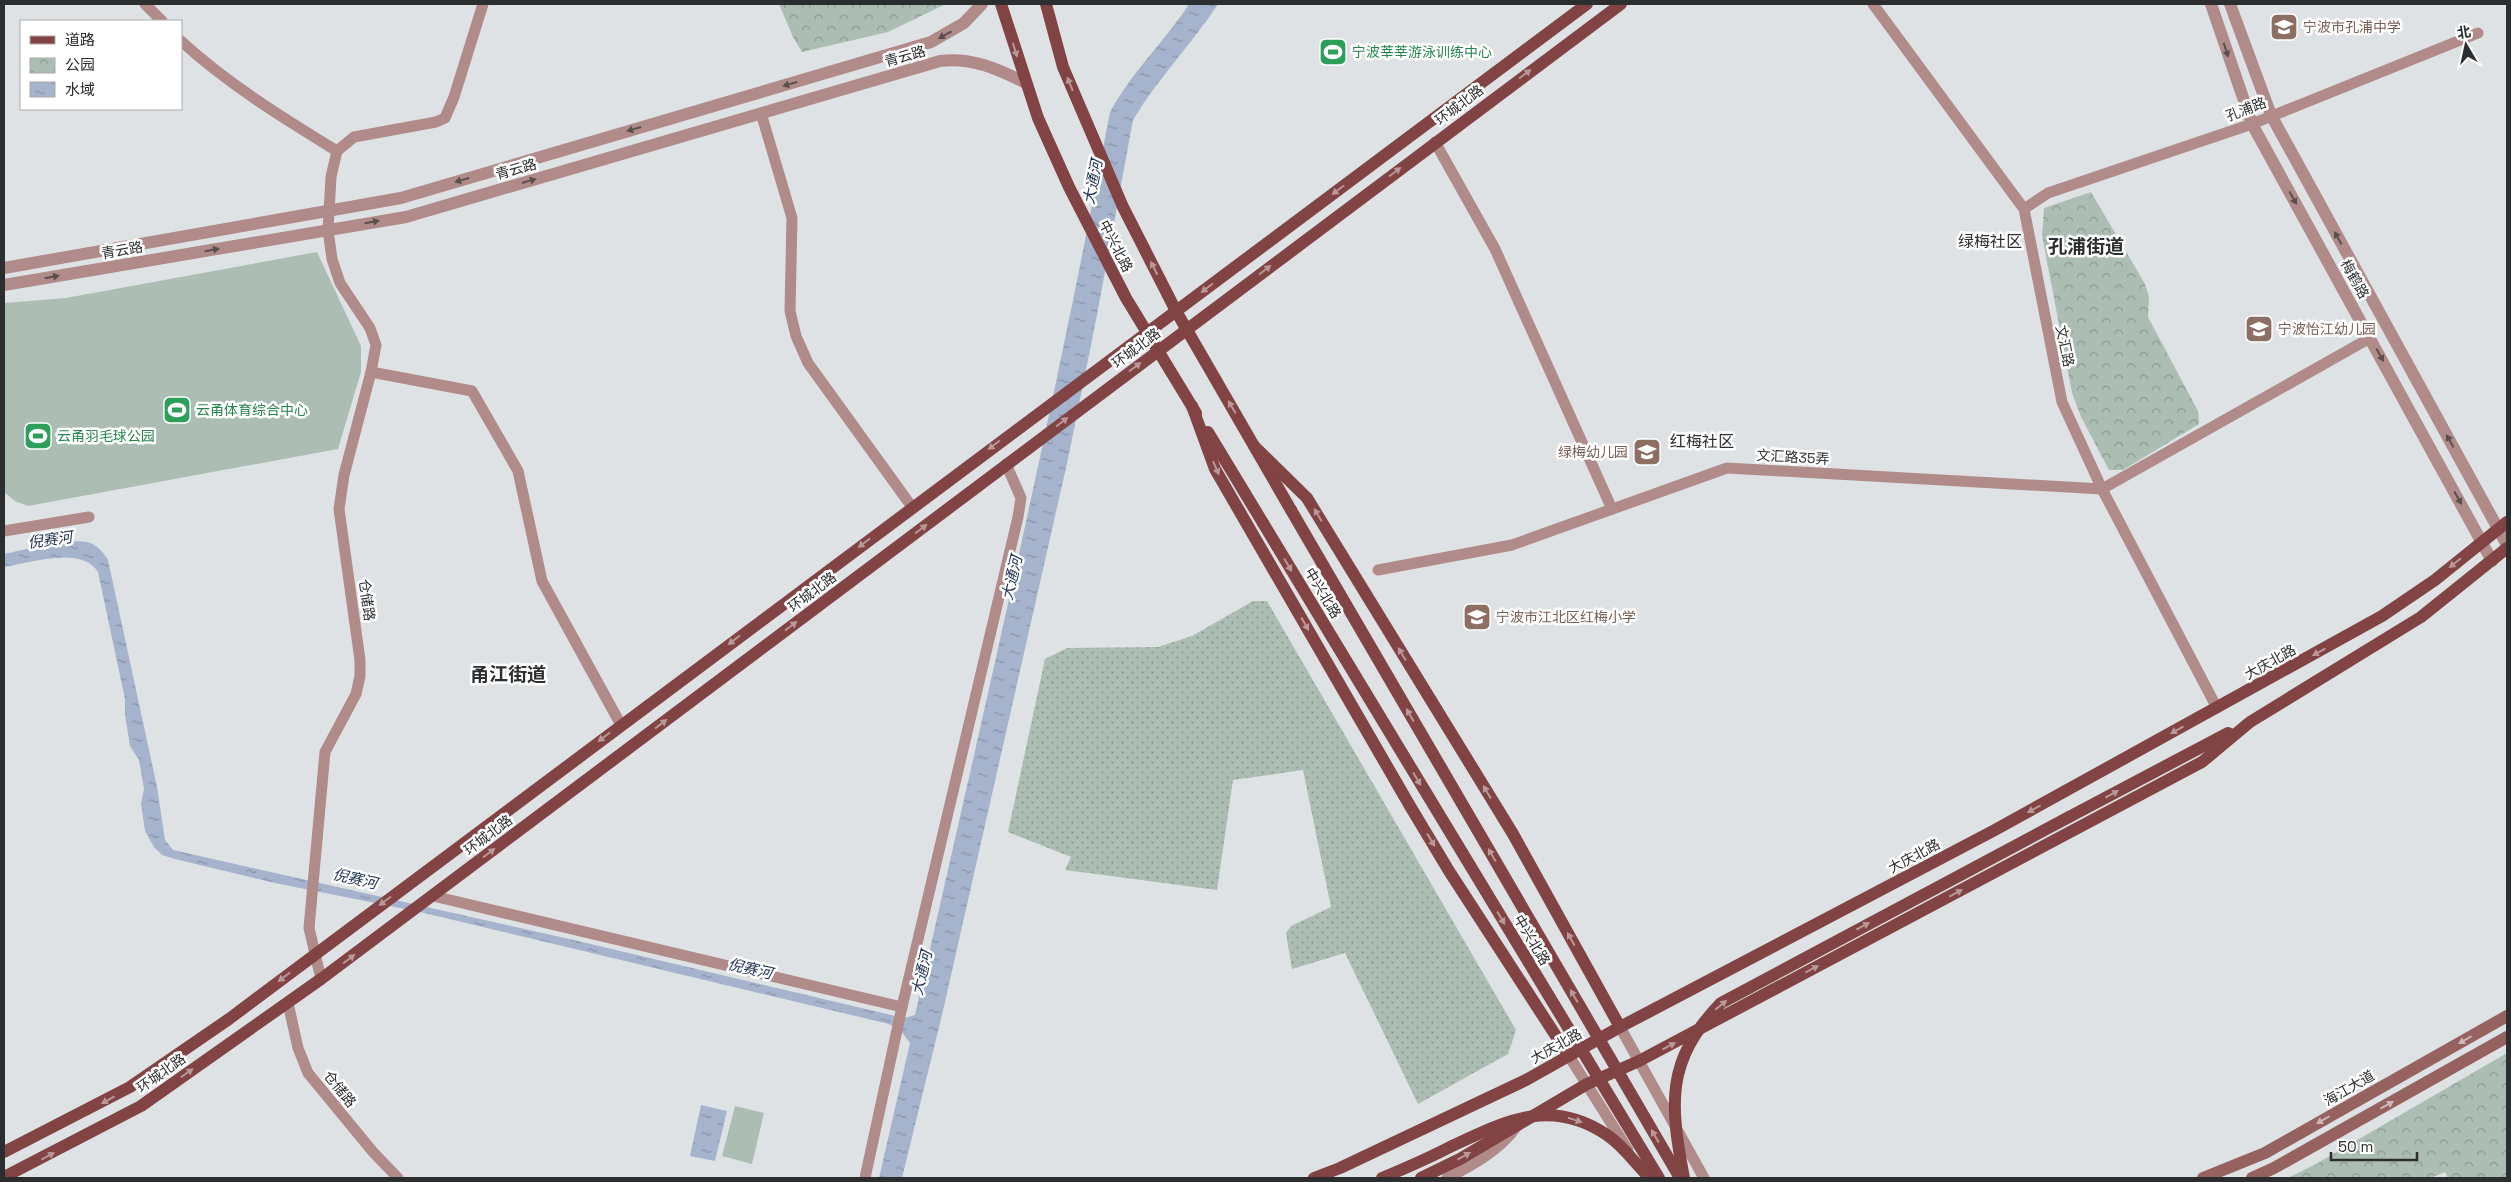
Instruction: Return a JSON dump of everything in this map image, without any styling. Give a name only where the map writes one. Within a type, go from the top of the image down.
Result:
[{"type":"main road","name":"中兴北路","points":[[1001,4],[1038,118],[1100,249],[1146,332],[1658,1178]]},
{"type":"main road","name":"中兴北路","points":[[1046,4],[1063,67],[1088,130],[1176,311],[1680,1178]]},
{"type":"main road","name":"环城北路","points":[[4,1152],[130,1088],[229,1019],[1033,416],[1587,4]]},
{"type":"main road","name":"环城北路","points":[[4,1177],[141,1106],[322,980],[1006,464],[1621,4]]},
{"type":"main road","points":[[1192,406],[1215,469],[1410,806],[1449,871],[1569,1056]]},
{"type":"main road","points":[[1254,446],[1307,498],[1512,834],[1620,1027]]},
{"type":"main road","name":"大庆北路","points":[[1314,1178],[1340,1168],[1526,1080],[1620,1027],[1993,831],[2382,616],[2434,580],[2503,526]]},
{"type":"main road","points":[[1684,1178],[1674,1115],[1677,1076],[1690,1043],[1709,1015],[1721,1003],[2250,722],[2421,617],[2507,547]]},
{"type":"main road","points":[[1421,1178],[1517,1126],[1588,1084],[1640,1061],[2202,762],[2250,722]]},
{"type":"main road","name":"海江大道","points":[[2203,1178],[2265,1153],[2507,1016]]},
{"type":"main road","points":[[2252,1178],[2274,1168],[2507,1037]]},
{"type":"main road","points":[[1382,1178],[1493,1126],[1519,1117],[1548,1115],[1568,1118],[1606,1134],[1621,1145],[1650,1178]]},
{"type":"street","points":[[145,4],[161,20]]},
{"type":"street","points":[[182,41],[215,70],[337,151],[345,143],[365,133],[425,124],[444,118],[454,98],[483,4]]},
{"type":"street","name":"青云路","points":[[4,268],[401,198],[931,42],[964,23],[982,4]]},
{"type":"street","name":"文汇路","points":[[1873,4],[2024,210],[2062,402],[2102,489],[2217,708]]},
{"type":"street","name":"梅鹤路","points":[[2211,4],[2252,124],[2492,561]]},
{"type":"street","name":"梅鹤路","points":[[2230,4],[2271,116],[2503,526],[2507,547]]},
{"type":"street","name":"孔浦路","points":[[2024,210],[2048,192],[2252,124],[2478,33]]},
{"type":"street","name":"青云路","points":[[4,285],[406,217],[917,68],[953,60],[980,64],[1026,83]]},
{"type":"street","points":[[761,113],[792,218],[790,311],[796,336],[808,362],[912,507]]},
{"type":"street","points":[[1435,142],[1495,249],[1612,509]]},
{"type":"street","name":"仓储路","points":[[322,980],[309,928],[312,873],[325,752],[356,694],[360,676],[360,660],[338,509],[344,475],[371,372],[376,345],[374,337],[340,283],[332,259],[328,230],[331,177],[337,151]]},
{"type":"street","points":[[2102,489],[2370,338]]},
{"type":"street","points":[[371,372],[472,391],[518,471],[542,581],[621,725]]},
{"type":"street","points":[[865,1178],[902,1007],[1018,518],[1021,498],[1006,464]]},
{"type":"street","name":"文汇路35弄","points":[[1378,570],[1512,545],[1727,468],[2102,489]]},
{"type":"street","points":[[4,531],[89,517]]},
{"type":"street","points":[[433,896],[902,1007]]},
{"type":"street","name":"仓储路","points":[[288,1002],[298,1048],[308,1073],[373,1152],[398,1178]]},
{"type":"street","points":[[1620,1027],[1704,1178]]},
{"type":"street","points":[[1569,1056],[1645,1178]]},
{"type":"street","points":[[1447,1178],[1468,1168],[1506,1141],[1517,1126]]},
{"type":"green space","points":[[779,4],[946,4],[888,32],[802,52],[793,37]]},
{"type":"green space","points":[[2091,192],[2145,284],[2149,297],[2148,317],[2198,411],[2199,424],[2123,470],[2109,470],[2081,417],[2072,393],[2042,235],[2044,208]]},
{"type":"green space","name":"云甬体育综合中心","points":[[317,252],[361,346],[361,372],[338,449],[28,506],[15,501],[4,492],[4,303],[66,298]]},
{"type":"green space","points":[[1253,601],[1267,601],[1516,1030],[1508,1054],[1418,1104],[1345,953],[1292,969],[1286,933],[1291,926],[1331,907],[1303,770],[1233,780],[1217,890],[1065,870],[1071,857],[1008,832],[1045,659],[1067,648],[1158,647],[1192,636]]},
{"type":"green space","points":[[2507,1053],[2507,1178],[2448,1178],[2445,1172],[2431,1178],[2288,1178],[2316,1164]]},
{"type":"green space","points":[[735,1106],[764,1113],[752,1164],[722,1156]]},
{"type":"water","points":[[1189,4],[1218,4],[1153,90],[1133,120],[1068,459],[942,1015],[902,1178],[879,1178],[910,1043],[901,1031],[889,1024],[420,912],[275,883],[175,859],[162,855],[154,847],[145,831],[141,803],[144,789],[139,760],[130,746],[125,715],[125,699],[98,572],[90,564],[80,559],[68,557],[4,567],[4,554],[46,545],[79,541],[93,545],[102,551],[108,560],[157,787],[165,840],[173,850],[578,941],[904,1018],[915,1015],[1041,452],[1110,112],[1138,70]]},
{"type":"water","points":[[701,1105],[727,1111],[715,1161],[690,1156]]},
{"type":"place","name":"宁波市孔浦中学","points":[[2284,27]]},
{"type":"place","name":"宁波莘莘游泳训练中心","points":[[1333,52]]},
{"type":"place","name":"宁波怡江幼儿园","points":[[2259,329]]},
{"type":"place","name":"云甬体育综合中心","points":[[177,410]]},
{"type":"place","name":"云甬羽毛球公园","points":[[38,436]]},
{"type":"place","name":"绿梅幼儿园","points":[[1647,452]]},
{"type":"place","name":"宁波市江北区红梅小学","points":[[1477,617]]},
{"type":"district","name":"绿梅社区","points":[[1990,241]]},
{"type":"district","name":"孔浦街道","points":[[2086,246]]},
{"type":"district","name":"红梅社区","points":[[1702,441]]},
{"type":"district","name":"甬江街道","points":[[508,674]]},
{"type":"water label","name":"大通河","points":[[1093,182]]},
{"type":"water label","name":"倪赛河","points":[[50,540]]},
{"type":"water label","name":"大通河","points":[[1012,578]]},
{"type":"water label","name":"倪赛河","points":[[355,879]]},
{"type":"water label","name":"倪赛河","points":[[750,969]]},
{"type":"water label","name":"大通河","points":[[922,973]]}]
